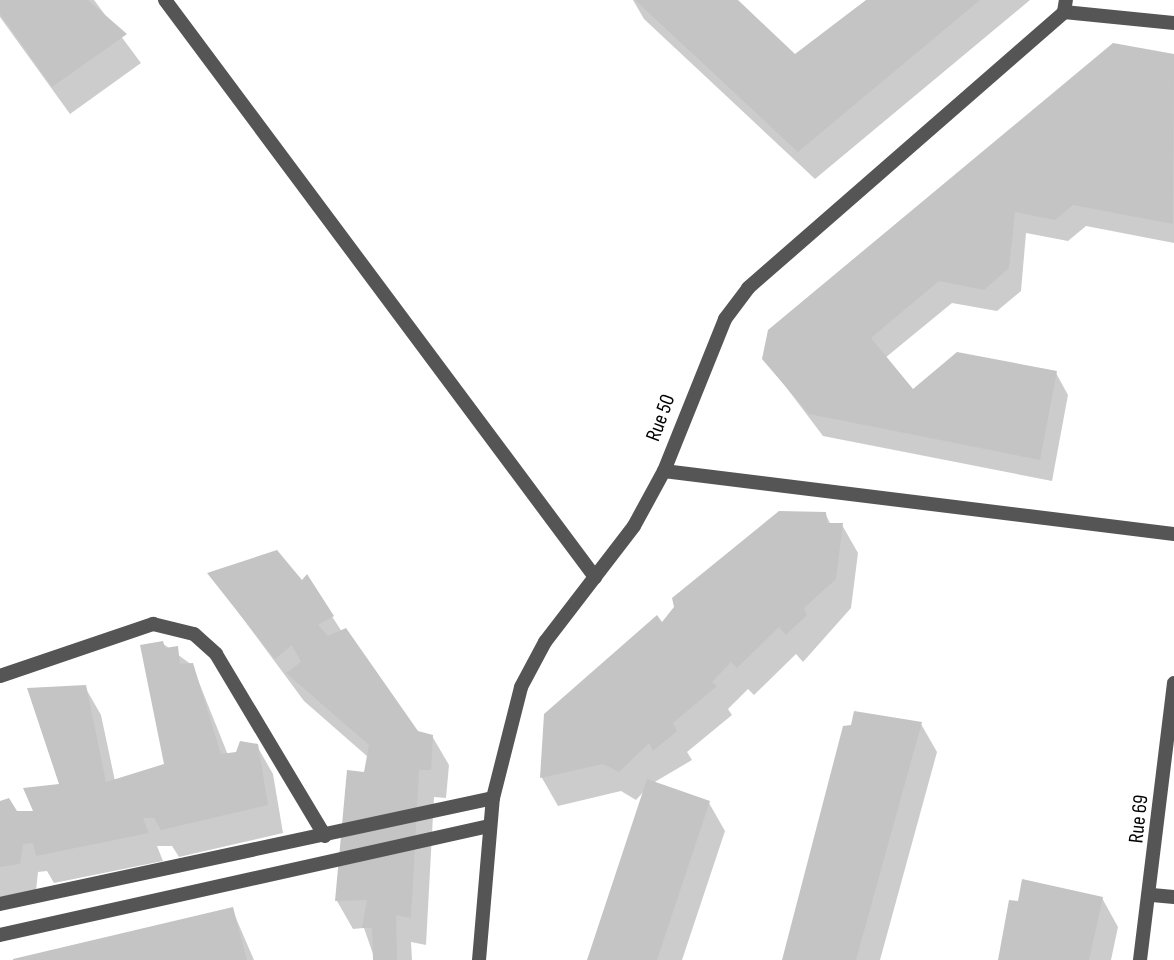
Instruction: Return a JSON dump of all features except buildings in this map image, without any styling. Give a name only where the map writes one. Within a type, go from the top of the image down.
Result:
[{"type":"street","points":[[165,0],[595,577]]},
{"type":"street","points":[[1065,6],[1174,23]]},
{"type":"street","name":"Rue 50","points":[[479,960],[492,798],[521,687],[545,642],[595,577],[664,471],[705,359],[748,288],[1065,6]]},
{"type":"street","points":[[664,471],[1174,534]]},
{"type":"street","points":[[0,676],[153,624],[194,634],[216,654],[325,836]]},
{"type":"street","name":"Rue 69","points":[[1140,960],[1152,895],[1174,682]]},
{"type":"street","points":[[0,904],[492,798]]},
{"type":"street","points":[[0,935],[489,826]]},
{"type":"street","points":[[1152,895],[1174,897]]}]
